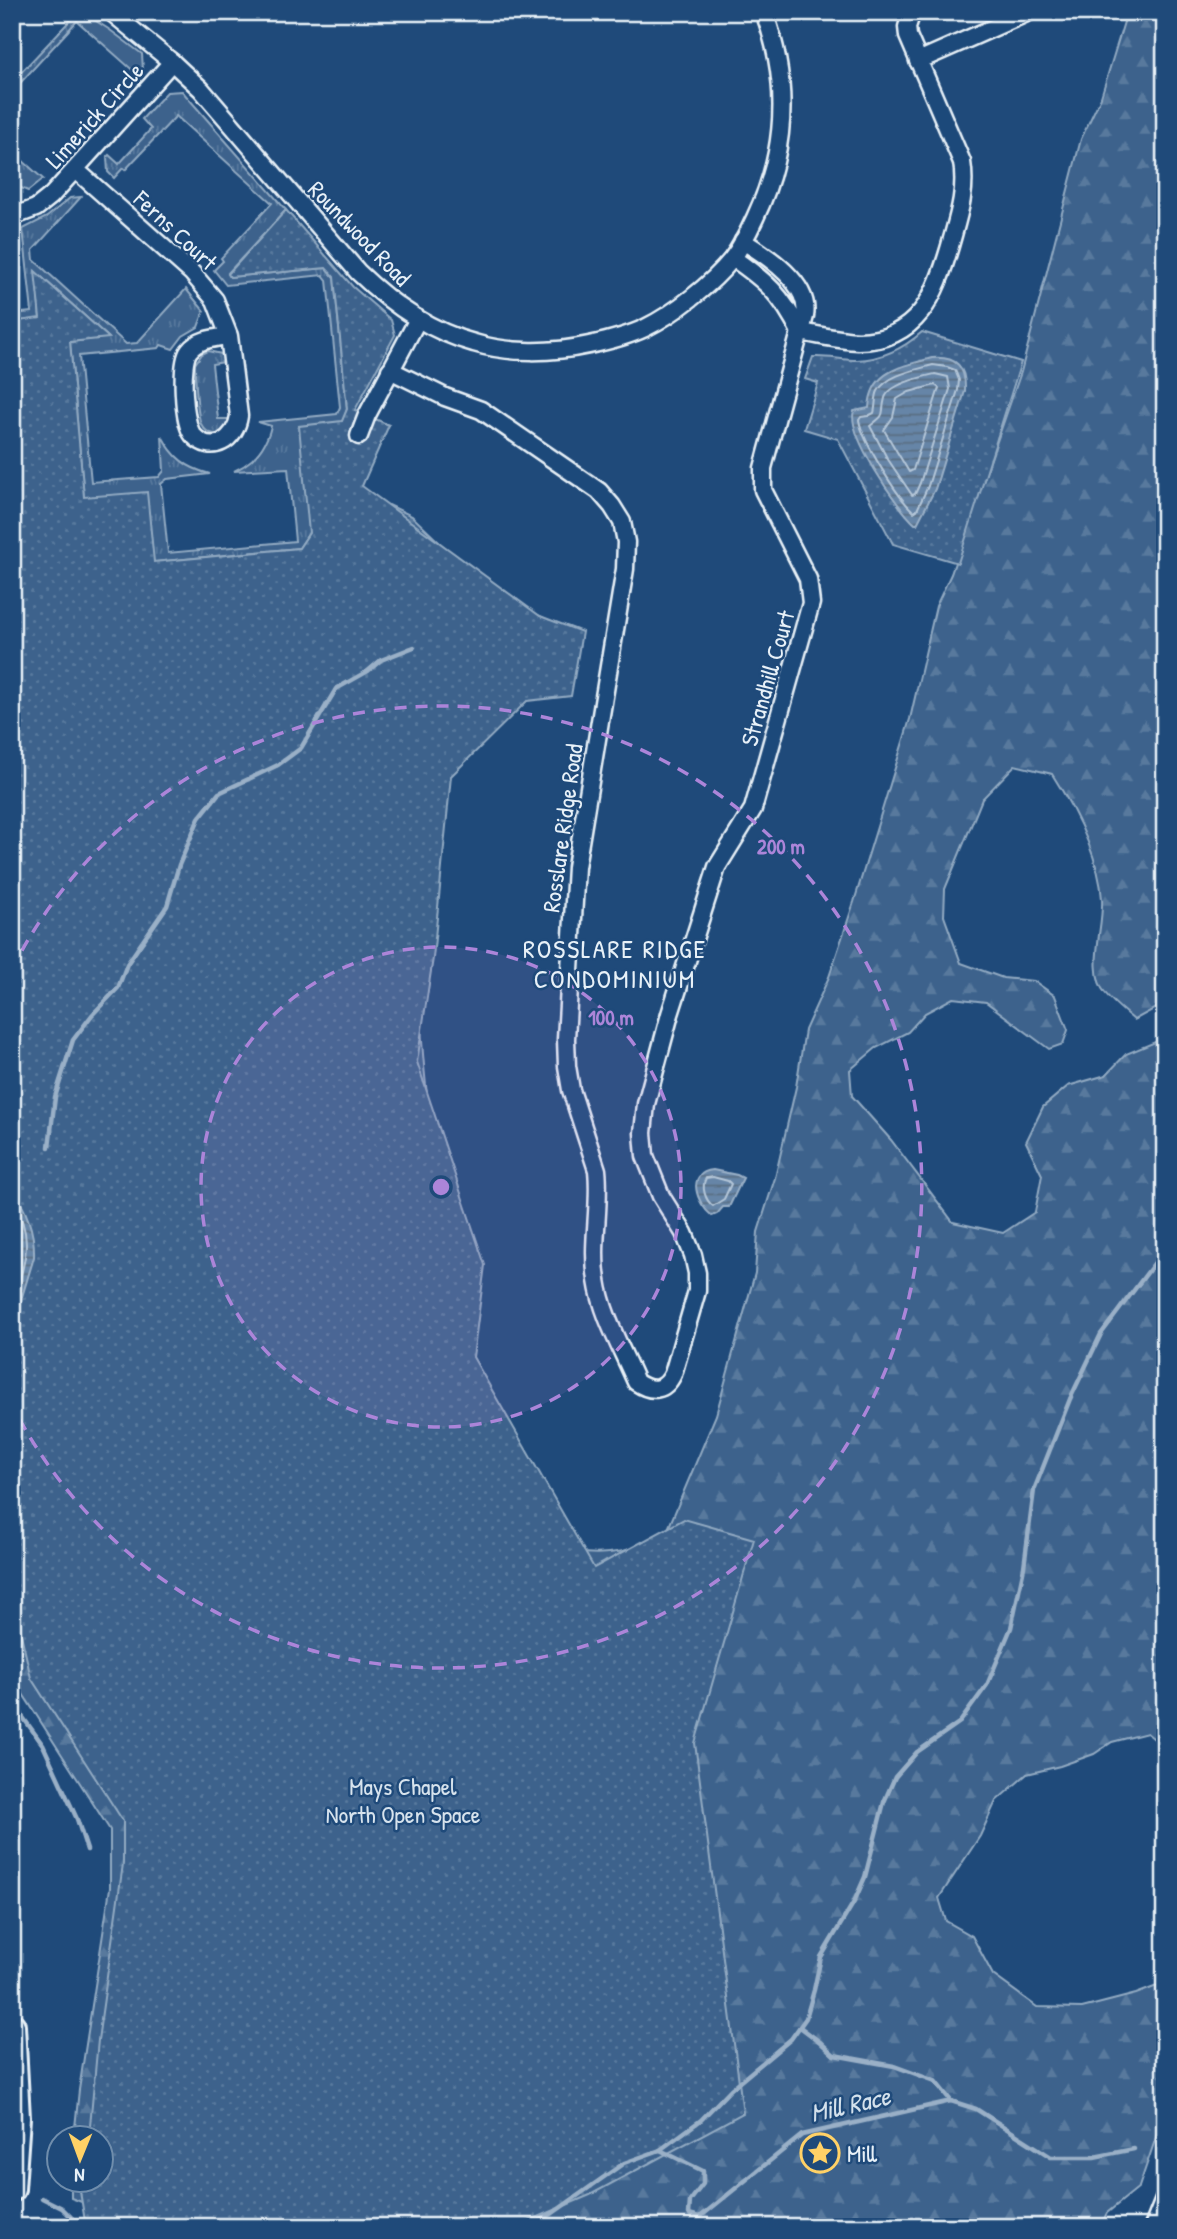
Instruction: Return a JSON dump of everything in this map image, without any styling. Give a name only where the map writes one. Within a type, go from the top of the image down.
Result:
[{"type":"highway","points":[[12,2026],[16,2118],[12,2189]]},
{"type":"street","name":"Roundwood Road","points":[[111,12],[201,89],[358,272],[377,290],[418,319],[447,334],[475,344],[538,351],[569,349],[606,341],[645,327],[678,307],[733,258],[766,196],[776,165],[780,137],[780,70],[764,12]]},
{"type":"street","points":[[733,258],[778,294],[800,332],[857,341],[891,335],[915,319],[927,305],[939,284],[964,198],[965,179],[962,162],[908,36],[907,27],[912,12]]},
{"type":"street","points":[[918,61],[1029,12]]},
{"type":"street","name":"Limerick Circle","points":[[12,216],[36,208],[76,170],[172,62]]},
{"type":"street","name":"Ferns Court","points":[[76,170],[191,273],[215,300],[229,335],[239,416],[237,428],[231,436],[223,442],[212,444],[193,435],[187,424],[184,361],[189,351],[197,344],[229,335]]},
{"type":"street","name":"Strandhill Court","points":[[738,835],[753,809],[811,603],[808,579],[767,499],[762,481],[763,468],[806,314],[798,289],[778,265],[743,241]]},
{"type":"street","points":[[359,436],[418,319]]},
{"type":"street","name":"Rosslare Ridge Road","points":[[390,370],[445,397],[481,410],[499,421],[599,491],[622,522],[626,542],[622,593],[581,831],[573,896],[567,1066],[570,1090],[597,1170],[595,1256],[600,1292],[636,1382],[654,1390],[669,1383],[673,1374],[697,1292],[697,1273],[684,1233],[661,1196],[649,1166],[643,1133],[646,1104],[670,1014],[717,867],[738,835]]},
{"type":"street","points":[[1153,2227],[1165,2197]]},
{"type":"green space","points":[[78,12],[110,30],[142,54],[143,70],[138,75],[77,21],[12,92],[12,82]]},
{"type":"green space","points":[[1127,12],[1165,12],[1165,1003],[1134,1020],[1112,1001],[1100,985],[1096,962],[1102,899],[1091,850],[1077,818],[1052,774],[1015,765],[982,799],[945,889],[944,916],[961,963],[1003,978],[1034,981],[1055,996],[1068,1030],[1063,1044],[1049,1049],[986,1002],[953,998],[925,1013],[908,1032],[876,1048],[850,1070],[852,1096],[891,1140],[953,1222],[1003,1233],[1035,1212],[1042,1175],[1026,1142],[1043,1107],[1068,1086],[1106,1075],[1126,1054],[1165,1038],[1165,1748],[1147,1733],[1112,1742],[1094,1754],[1060,1766],[1027,1774],[996,1801],[980,1836],[939,1898],[946,1921],[972,1936],[993,1975],[1037,2007],[1082,2008],[1136,1994],[1165,1983],[1165,2111],[1139,2187],[1107,2213],[1100,2227],[157,2227],[71,2198],[71,2194],[116,2194],[116,2124],[75,2124],[110,1888],[110,1830],[23,1694],[12,1662],[12,1448],[100,680],[365,510],[389,505],[412,516],[493,594],[549,620],[531,696],[439,781],[421,1025],[428,1106],[469,1349],[471,1380],[573,1552],[620,1552],[665,1536],[716,1415],[755,1273],[758,1232],[775,1178],[796,1087],[805,1030],[829,977],[854,902],[910,719],[936,606],[951,574],[1021,372],[1081,139],[1101,97]]},
{"type":"green space","points":[[182,91],[286,210],[228,273],[230,277],[326,268],[334,277],[347,409],[309,533],[299,548],[154,562],[84,498],[70,342],[108,337],[36,272],[40,319],[12,322],[12,314],[32,312],[23,229],[47,217],[70,198],[81,197],[33,250],[34,260],[126,344],[137,343],[186,289],[204,311],[198,327],[183,336],[173,349],[161,345],[159,348],[79,356],[91,482],[159,477],[164,471],[162,436],[181,461],[210,474],[167,479],[161,484],[168,553],[295,541],[288,468],[234,471],[253,459],[266,441],[271,426],[258,422],[337,414],[340,407],[327,280],[323,275],[226,285],[214,270],[223,261],[221,258],[272,203],[176,116],[125,170],[123,168],[114,178],[108,172],[107,157],[109,155],[119,164],[151,129],[142,119],[167,92]]},
{"type":"green space","points":[[12,151],[43,179],[28,191],[12,184]]},
{"type":"green space","name":"Mays Chapel North Open Space","points":[[286,210],[353,287],[391,320],[395,335],[355,410],[389,425],[362,486],[540,616],[582,632],[571,696],[527,701],[451,776],[433,958],[417,1062],[485,1265],[473,1357],[594,1568],[684,1519],[754,1539],[695,1743],[743,2113],[590,2195],[515,2227],[86,2227],[80,2194],[116,2194],[116,2124],[90,2124],[98,2040],[123,1864],[123,1821],[31,1678],[12,1595],[12,322],[40,318],[35,271],[109,338],[70,342],[84,497],[147,492],[154,562],[299,548],[309,533],[299,426],[342,421],[347,409],[334,277],[326,268],[230,277],[228,274]]},
{"type":"green space","points":[[922,332],[1021,362],[958,563],[893,544],[838,439],[804,429],[818,383],[805,379],[813,357],[857,360],[884,355],[900,348]]},
{"type":"green space","points":[[208,351],[221,354],[225,360],[212,364],[218,419],[228,419],[231,422],[220,434],[205,430],[197,404],[195,364],[202,354]]},
{"type":"water","points":[[932,358],[954,361],[962,369],[965,391],[935,489],[915,524],[897,503],[865,452],[854,422],[854,411],[869,408],[875,385],[890,372]]},
{"type":"water","points":[[713,1170],[743,1178],[729,1207],[723,1207],[712,1216],[698,1197],[696,1183],[704,1172]]},
{"type":"water","points":[[12,1189],[29,1221],[34,1257],[12,1330]]},
{"type":"waterway","points":[[49,1147],[55,1097],[73,1040],[118,988],[127,964],[167,906],[179,865],[199,818],[219,793],[278,765],[301,748],[336,689],[368,671],[381,660],[414,647]]},
{"type":"waterway","points":[[529,2227],[624,2163],[660,2150],[701,2120],[731,2089],[791,2039],[806,2018],[821,1957],[854,1902],[865,1877],[884,1802],[895,1777],[917,1752],[960,1722],[987,1685],[1011,1628],[1024,1567],[1034,1490],[1070,1399],[1101,1334],[1165,1249]]},
{"type":"waterway","points":[[12,1680],[22,1716],[43,1745],[77,1819],[87,1850]]},
{"type":"waterway","points":[[800,2027],[834,2055],[894,2066],[935,2081],[951,2101],[976,2109],[1051,2157],[1094,2157],[1134,2149]]},
{"type":"waterway","name":"Mill Race","points":[[660,2150],[703,2171],[703,2184],[690,2201],[689,2214],[700,2217],[802,2135],[951,2101]]},
{"type":"waterway","points":[[42,2198],[62,2208],[81,2227]]},
{"type":"place","name":"Mill","points":[[820,2153]]},
{"type":"district","name":"ROSSLARE RIDGE CONDOMINIUM","points":[[615,962]]}]
